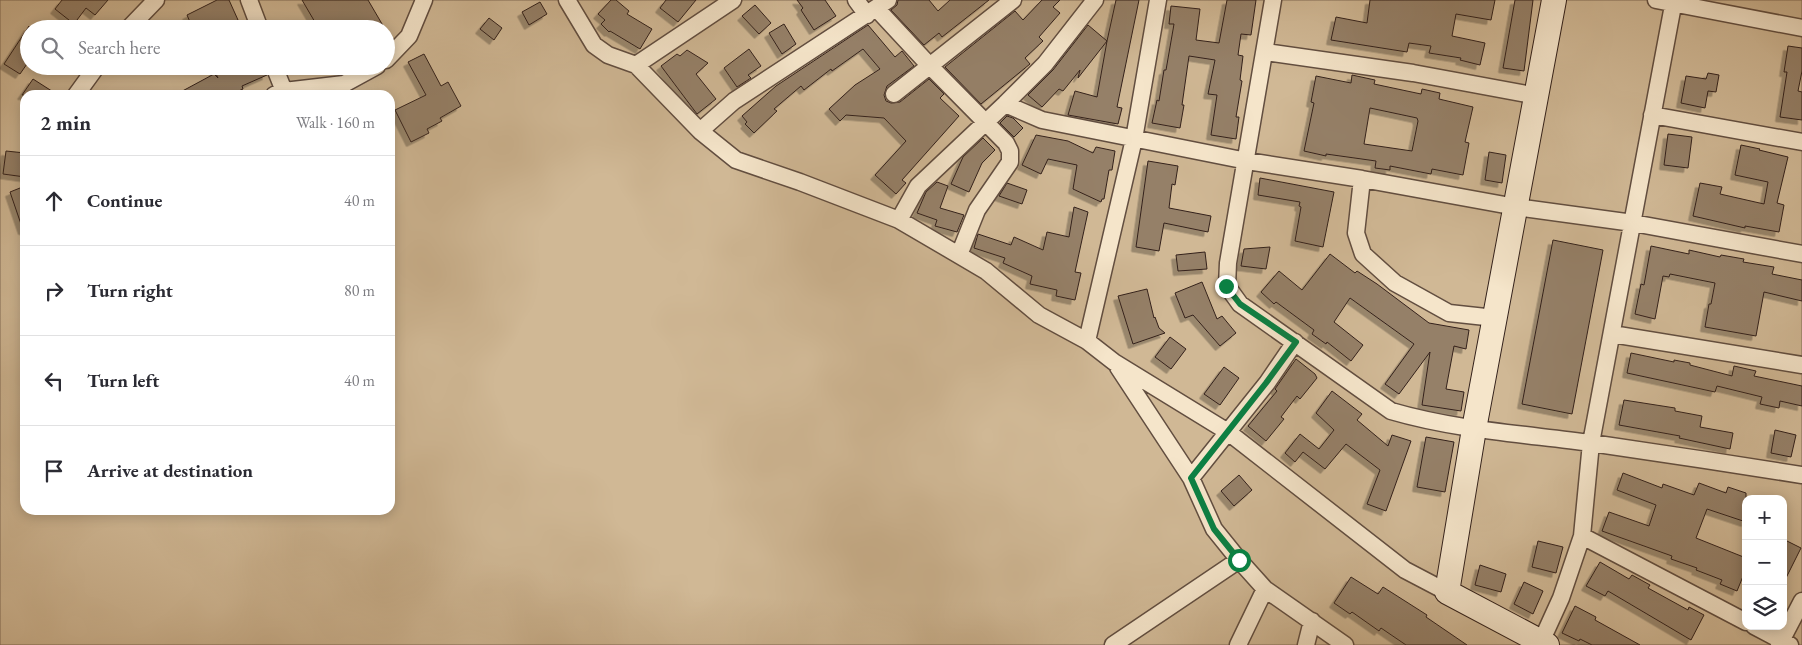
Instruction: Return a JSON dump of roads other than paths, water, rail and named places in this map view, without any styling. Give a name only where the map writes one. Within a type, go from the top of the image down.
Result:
[{"type":"street","points":[[137,20],[156,0]]},
{"type":"street","points":[[249,0],[257,20]]},
{"type":"street","points":[[395,51],[409,36],[424,0]]},
{"type":"street","points":[[636,65],[734,0]]},
{"type":"street","points":[[856,0],[878,8],[929,66],[1006,143],[1010,151],[1010,162],[977,210],[960,255]]},
{"type":"street","points":[[894,94],[1013,0]]},
{"type":"street","points":[[899,220],[918,186],[1045,64],[1096,0]]},
{"type":"street","points":[[1087,341],[1134,139],[1158,0]]},
{"type":"street","points":[[1273,0],[1266,52],[1228,263],[1226,286],[1240,304],[1391,411],[1416,418],[1474,429],[1591,443],[1802,475]]},
{"type":"street","points":[[1447,592],[1474,429],[1554,0]]},
{"type":"street","points":[[1656,0],[1802,28]]},
{"type":"street","points":[[572,2],[594,45],[608,55],[636,65],[700,131],[736,160],[899,220],[960,255],[986,271],[1039,315],[1087,341],[1114,362],[1228,432],[1405,570],[1544,643],[1582,536],[1591,443],[1674,2]]},
{"type":"street","points":[[700,131],[734,101],[878,8]]},
{"type":"street","points":[[1266,52],[1413,73],[1537,96]]},
{"type":"street","points":[[80,90],[90,75]]},
{"type":"street","points":[[276,75],[278,90]]},
{"type":"street","points":[[301,90],[344,84],[360,75]]},
{"type":"street","points":[[1005,104],[1042,120],[1247,162],[1633,223],[1802,254]]},
{"type":"street","points":[[1652,115],[1802,142]]},
{"type":"street","points":[[1362,179],[1356,234],[1363,254],[1395,283],[1449,313],[1495,318]]},
{"type":"street","points":[[1612,334],[1802,364]]},
{"type":"street","points":[[1191,478],[1296,342]]},
{"type":"street","points":[[1114,362],[1191,478],[1214,529],[1239,560],[1265,589],[1345,645]]},
{"type":"street","points":[[1582,536],[1742,620]]},
{"type":"street","points":[[1113,645],[1239,560]]},
{"type":"street","points":[[1238,645],[1265,589]]},
{"type":"street","points":[[1761,630],[1784,644],[1802,601]]},
{"type":"street","points":[[1306,645],[1312,622]]}]
